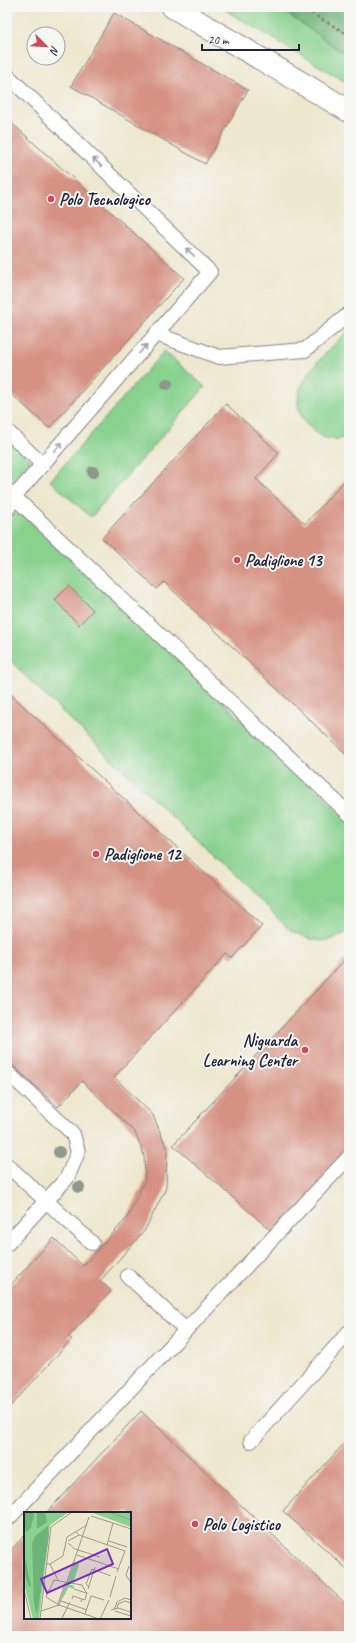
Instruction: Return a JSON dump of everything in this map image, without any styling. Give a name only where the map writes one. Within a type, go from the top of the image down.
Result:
[{"type":"street","points":[[173,7],[349,111]]},
{"type":"lane","points":[[7,75],[210,272],[43,465],[10,494],[7,510]]},
{"type":"lane","points":[[156,334],[219,357],[305,350],[349,314]]},
{"type":"lane","points":[[7,430],[43,465]]},
{"type":"lane","points":[[10,494],[349,814]]},
{"type":"lane","points":[[7,1072],[73,1134],[78,1152],[67,1178],[7,1244]]},
{"type":"lane","points":[[7,1520],[349,1157]]},
{"type":"lane","points":[[7,1165],[92,1243]]},
{"type":"lane","points":[[128,1276],[186,1330]]},
{"type":"lane","points":[[251,1441],[349,1332]]},
{"type":"path","points":[[301,7],[349,36]]},
{"type":"green space","points":[[220,7],[349,7],[349,84]]},
{"type":"green space","points":[[278,7],[349,7],[349,57]]},
{"type":"green space","points":[[349,330],[349,436],[340,439],[327,439],[315,432],[303,418],[298,405],[300,391],[306,378],[315,365]]},
{"type":"green space","points":[[164,351],[205,387],[91,517],[50,481]]},
{"type":"green space","points":[[7,438],[35,465],[13,489],[7,483]]},
{"type":"green space","points":[[13,514],[23,515],[349,820],[349,931],[332,939],[320,941],[291,931],[23,674],[7,656],[7,517]]},
{"type":"building","points":[[114,13],[248,90],[205,164],[71,86]]},
{"type":"building","name":"Polo Tecnologico","points":[[7,119],[184,278],[49,428],[7,390]]},
{"type":"building","name":"Padiglione 13","points":[[226,404],[279,453],[256,479],[305,524],[349,476],[349,757],[164,582],[157,589],[102,538]]},
{"type":"building","points":[[69,586],[93,610],[79,625],[55,600]]},
{"type":"building","name":"Padiglione 12","points":[[7,691],[262,926],[232,958],[227,954],[114,1077],[153,1115],[167,1149],[166,1188],[145,1230],[100,1281],[111,1291],[68,1337],[72,1339],[7,1410],[7,1289],[54,1238],[83,1266],[127,1218],[145,1180],[144,1155],[135,1132],[82,1081],[58,1107],[7,1060]]},
{"type":"building","name":"Niguarda Learning Center","points":[[349,955],[349,1157],[276,1235],[173,1145]]},
{"type":"building","name":"Polo Logistico","points":[[141,1411],[349,1607],[349,1636],[7,1636],[7,1554],[24,1536],[24,1619],[131,1619],[131,1512],[47,1512]]},
{"type":"building","points":[[349,1438],[349,1571],[283,1511]]},
{"type":"place","name":"Polo Tecnologico","points":[[51,199]]},
{"type":"place","name":"Padiglione 13","points":[[237,560]]},
{"type":"place","name":"Padiglione 12","points":[[96,854]]},
{"type":"place","name":"Niguarda Learning Center","points":[[305,1050]]},
{"type":"place","name":"Polo Logistico","points":[[195,1524]]}]
